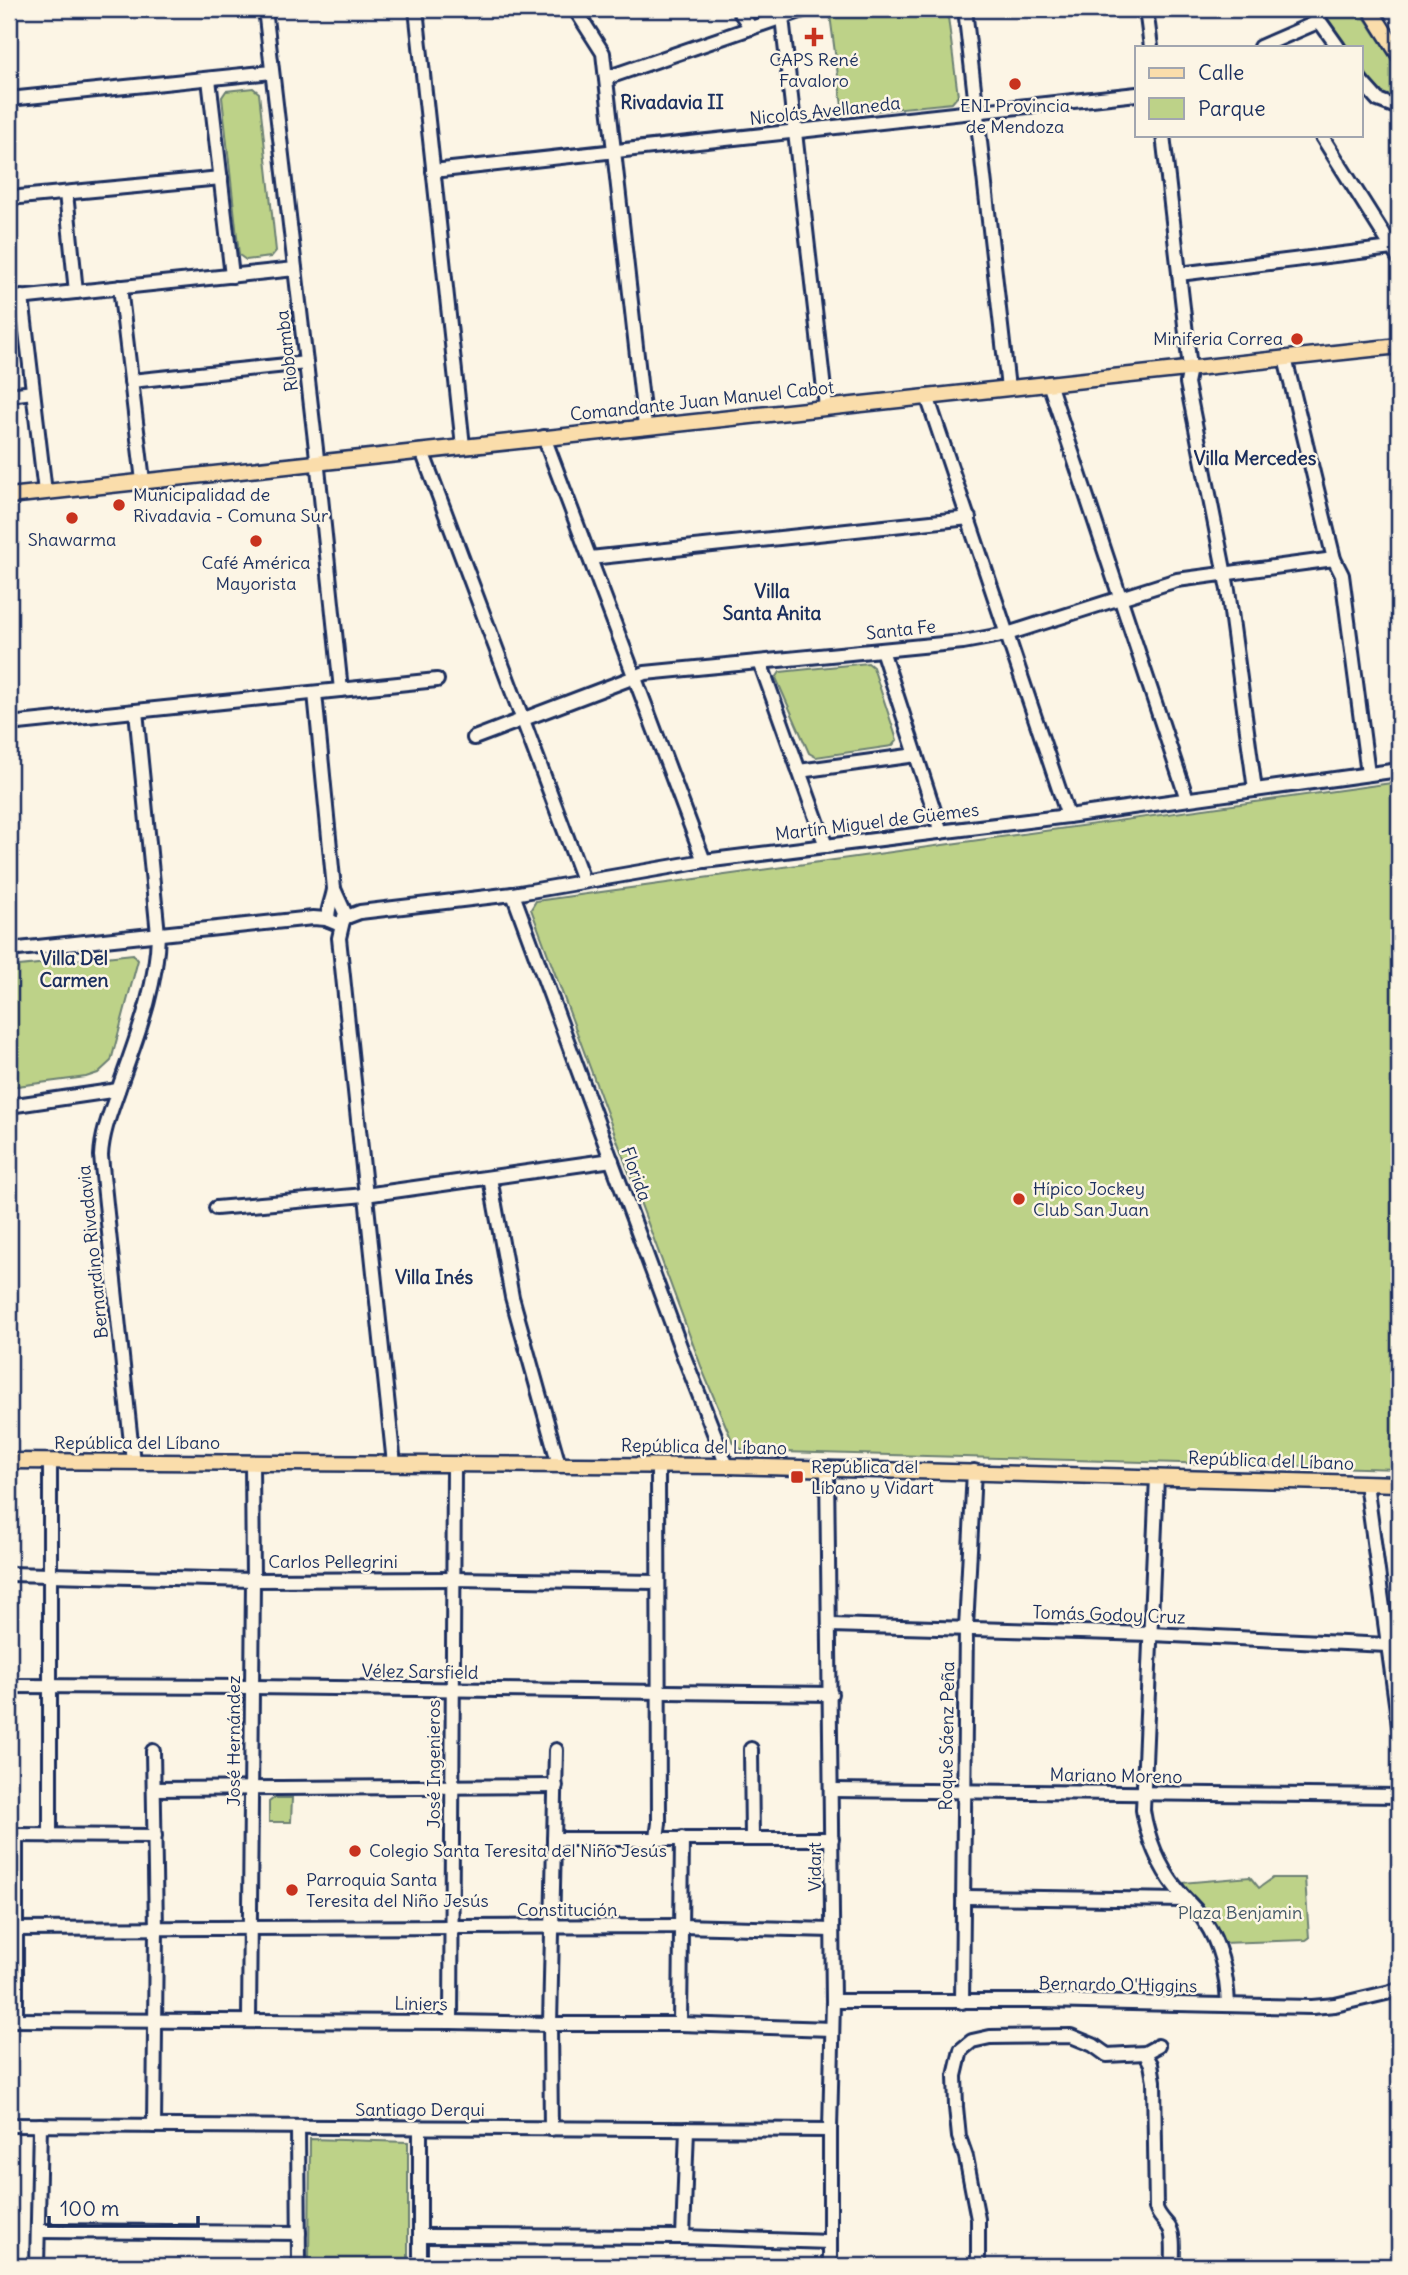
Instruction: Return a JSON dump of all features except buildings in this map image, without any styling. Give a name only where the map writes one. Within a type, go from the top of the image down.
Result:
[{"type":"main road","points":[[1370,9],[1399,55]]},
{"type":"main road","name":"Comandante Juan Manuel Cabot","points":[[9,496],[1399,346]]},
{"type":"main road","name":"República del Líbano","points":[[9,1461],[727,1466],[1399,1484]]},
{"type":"street","name":"Riobamba","points":[[265,9],[341,690]]},
{"type":"street","points":[[416,9],[463,446]]},
{"type":"street","points":[[575,9],[603,53],[645,427]]},
{"type":"street","points":[[738,9],[751,28]]},
{"type":"street","points":[[606,79],[806,9]]},
{"type":"street","points":[[965,9],[1008,388]]},
{"type":"street","points":[[1146,9],[1151,46]]},
{"type":"street","points":[[1311,9],[1337,46]]},
{"type":"street","points":[[782,17],[826,407]]},
{"type":"street","points":[[1265,46],[1320,21]]},
{"type":"street","points":[[9,99],[272,72]]},
{"type":"street","points":[[209,79],[232,276]]},
{"type":"street","points":[[1362,82],[1378,100],[1399,108]]},
{"type":"street","name":"Nicolás Avellaneda","points":[[433,171],[1135,94]]},
{"type":"street","points":[[1163,136],[1190,368],[1187,383],[1224,573],[1255,790]]},
{"type":"street","points":[[1179,274],[1396,254],[1322,136]]},
{"type":"street","points":[[9,198],[221,178]]},
{"type":"street","points":[[65,193],[75,292]]},
{"type":"street","points":[[45,492],[33,392],[15,298],[295,269]]},
{"type":"street","points":[[120,287],[143,481]]},
{"type":"street","points":[[1285,358],[1334,559],[1342,575],[1368,774]]},
{"type":"street","points":[[131,380],[306,363]]},
{"type":"street","points":[[1049,383],[1187,799]]},
{"type":"street","points":[[9,395],[33,392]]},
{"type":"street","points":[[927,396],[1068,816]]},
{"type":"street","points":[[544,438],[704,861]]},
{"type":"street","points":[[422,451],[583,880]]},
{"type":"street","points":[[590,558],[968,518]]},
{"type":"street","name":"Santa Fe","points":[[474,738],[645,673],[963,642],[1007,634],[1177,580],[1334,559]]},
{"type":"street","points":[[882,650],[941,832]]},
{"type":"street","points":[[760,662],[826,846]]},
{"type":"street","points":[[9,724],[437,680]]},
{"type":"street","points":[[315,693],[394,1464]]},
{"type":"street","name":"Bernardino Rivadavia","points":[[133,1462],[101,1167],[102,1143],[146,1010],[155,970],[159,934],[136,711]]},
{"type":"street","points":[[799,771],[916,755]]},
{"type":"street","name":"Martín Miguel de Güemes","points":[[9,950],[513,894],[704,861],[1068,816],[1399,770]]},
{"type":"street","name":"Florida","points":[[513,894],[682,1354],[727,1466]]},
{"type":"street","points":[[9,1106],[118,1090]]},
{"type":"street","points":[[216,1208],[365,1195],[612,1160]]},
{"type":"street","points":[[490,1178],[512,1297],[559,1465]]},
{"type":"street","points":[[50,1461],[50,1836]]},
{"type":"street","name":"José Hernández","points":[[249,2020],[252,1463]]},
{"type":"street","name":"José Ingenieros","points":[[451,2022],[454,1464]]},
{"type":"street","points":[[657,1466],[657,1838]]},
{"type":"street","name":"Vidart","points":[[827,1468],[833,2001],[830,2266]]},
{"type":"street","name":"Roque Sáenz Peña","points":[[962,2002],[966,1628],[974,1471]]},
{"type":"street","points":[[1157,1477],[1143,1794],[1145,1826],[1165,1871],[1205,1922],[1216,1944],[1224,1972],[1227,2005]]},
{"type":"street","points":[[1366,1483],[1399,1725]]},
{"type":"street","name":"Carlos Pellegrini","points":[[9,1574],[253,1580],[657,1582]]},
{"type":"street","name":"Tomás Godoy Cruz","points":[[830,1625],[1151,1634],[1388,1645]]},
{"type":"street","name":"Vélez Sarsfield","points":[[9,1686],[831,1694]]},
{"type":"street","points":[[751,1749],[752,1838]]},
{"type":"street","points":[[551,2129],[551,1928],[556,1750]]},
{"type":"street","points":[[153,1751],[156,1929],[154,2126]]},
{"type":"street","points":[[154,1789],[556,1786]]},
{"type":"street","name":"Mariano Moreno","points":[[832,1790],[1399,1796]]},
{"type":"street","points":[[12,2020],[12,1835],[155,1836]]},
{"type":"street","points":[[681,2024],[682,1838]]},
{"type":"street","points":[[554,1839],[832,1839]]},
{"type":"street","points":[[963,1897],[1186,1900]]},
{"type":"street","name":"Constitución","points":[[12,1929],[681,1926],[832,1930]]},
{"type":"street","name":"Bernardo O'Higgins","points":[[833,2001],[1054,2001],[1312,2007],[1335,2005],[1399,1990]]},
{"type":"street","name":"Liniers","points":[[12,2020],[681,2024],[832,2029]]},
{"type":"street","points":[[978,2266],[978,2219],[966,2157],[959,2137],[956,2107],[955,2076],[961,2050],[972,2041],[990,2037],[1071,2036],[1107,2054],[1145,2053],[1158,2046]]},
{"type":"street","points":[[1145,2053],[1151,2064],[1154,2081],[1156,2208],[1171,2232],[1173,2266]]},
{"type":"street","name":"Santiago Derqui","points":[[9,2125],[830,2130]]},
{"type":"street","points":[[37,2266],[40,2125]]},
{"type":"street","points":[[298,2127],[299,2266]]},
{"type":"street","points":[[420,2128],[420,2266]]},
{"type":"street","points":[[683,2238],[687,2129]]},
{"type":"street","points":[[39,2231],[299,2233]]},
{"type":"street","points":[[420,2236],[831,2242]]},
{"type":"green space","points":[[848,9],[947,9],[958,96],[952,103],[843,114],[830,15]]},
{"type":"green space","points":[[1321,9],[1359,9],[1399,71],[1399,98],[1390,99],[1378,91],[1362,67],[1362,46],[1347,46]]},
{"type":"green space","points":[[253,88],[259,93],[276,251],[271,257],[246,260],[239,255],[222,97],[226,91]]},
{"type":"green space","points":[[868,663],[873,667],[897,740],[892,746],[816,757],[809,753],[776,678],[780,672]]},
{"type":"green space","name":"Hípico Jockey Club San Juan","points":[[1399,782],[1399,1469],[744,1451],[733,1443],[704,1374],[531,909],[536,901]]},
{"type":"green space","points":[[133,954],[138,960],[111,1061],[98,1073],[86,1077],[9,1087],[10,967]]},
{"type":"green space","points":[[274,1798],[292,1798],[291,1822],[269,1822],[269,1802]]},
{"type":"green space","name":"Plaza Benjamin","points":[[1250,1877],[1259,1888],[1273,1878],[1305,1878],[1309,1938],[1222,1943],[1206,1912],[1181,1883]]},
{"type":"green space","points":[[310,2139],[408,2142],[408,2266],[309,2266]]},
{"type":"place","name":"CAPS René Favaloro","points":[[814,37]]},
{"type":"place","name":"ENI Provincia de Mendoza","points":[[1015,84]]},
{"type":"place","name":"Miniferia Correa","points":[[1297,339]]},
{"type":"place","name":"Municipalidad de Rivadavia - Comuna Sur","points":[[119,505]]},
{"type":"place","name":"Shawarma","points":[[72,518]]},
{"type":"place","name":"Café América Mayorista","points":[[256,541]]},
{"type":"place","name":"Hípico Jockey Club San Juan","points":[[1019,1199]]},
{"type":"place","name":"República del Líbano y Vidart","points":[[797,1477]]},
{"type":"place","name":"Colegio Santa Teresita del Niño Jesús","points":[[355,1851]]},
{"type":"place","name":"Parroquia Santa Teresita del Niño Jesús","points":[[292,1890]]},
{"type":"district","name":"Rivadavia II","points":[[672,102]]},
{"type":"district","name":"Villa Mercedes","points":[[1255,458]]},
{"type":"district","name":"Villa Santa Anita","points":[[772,602]]},
{"type":"district","name":"Villa Del Carmen","points":[[74,969]]},
{"type":"district","name":"Villa Inés","points":[[434,1277]]}]
